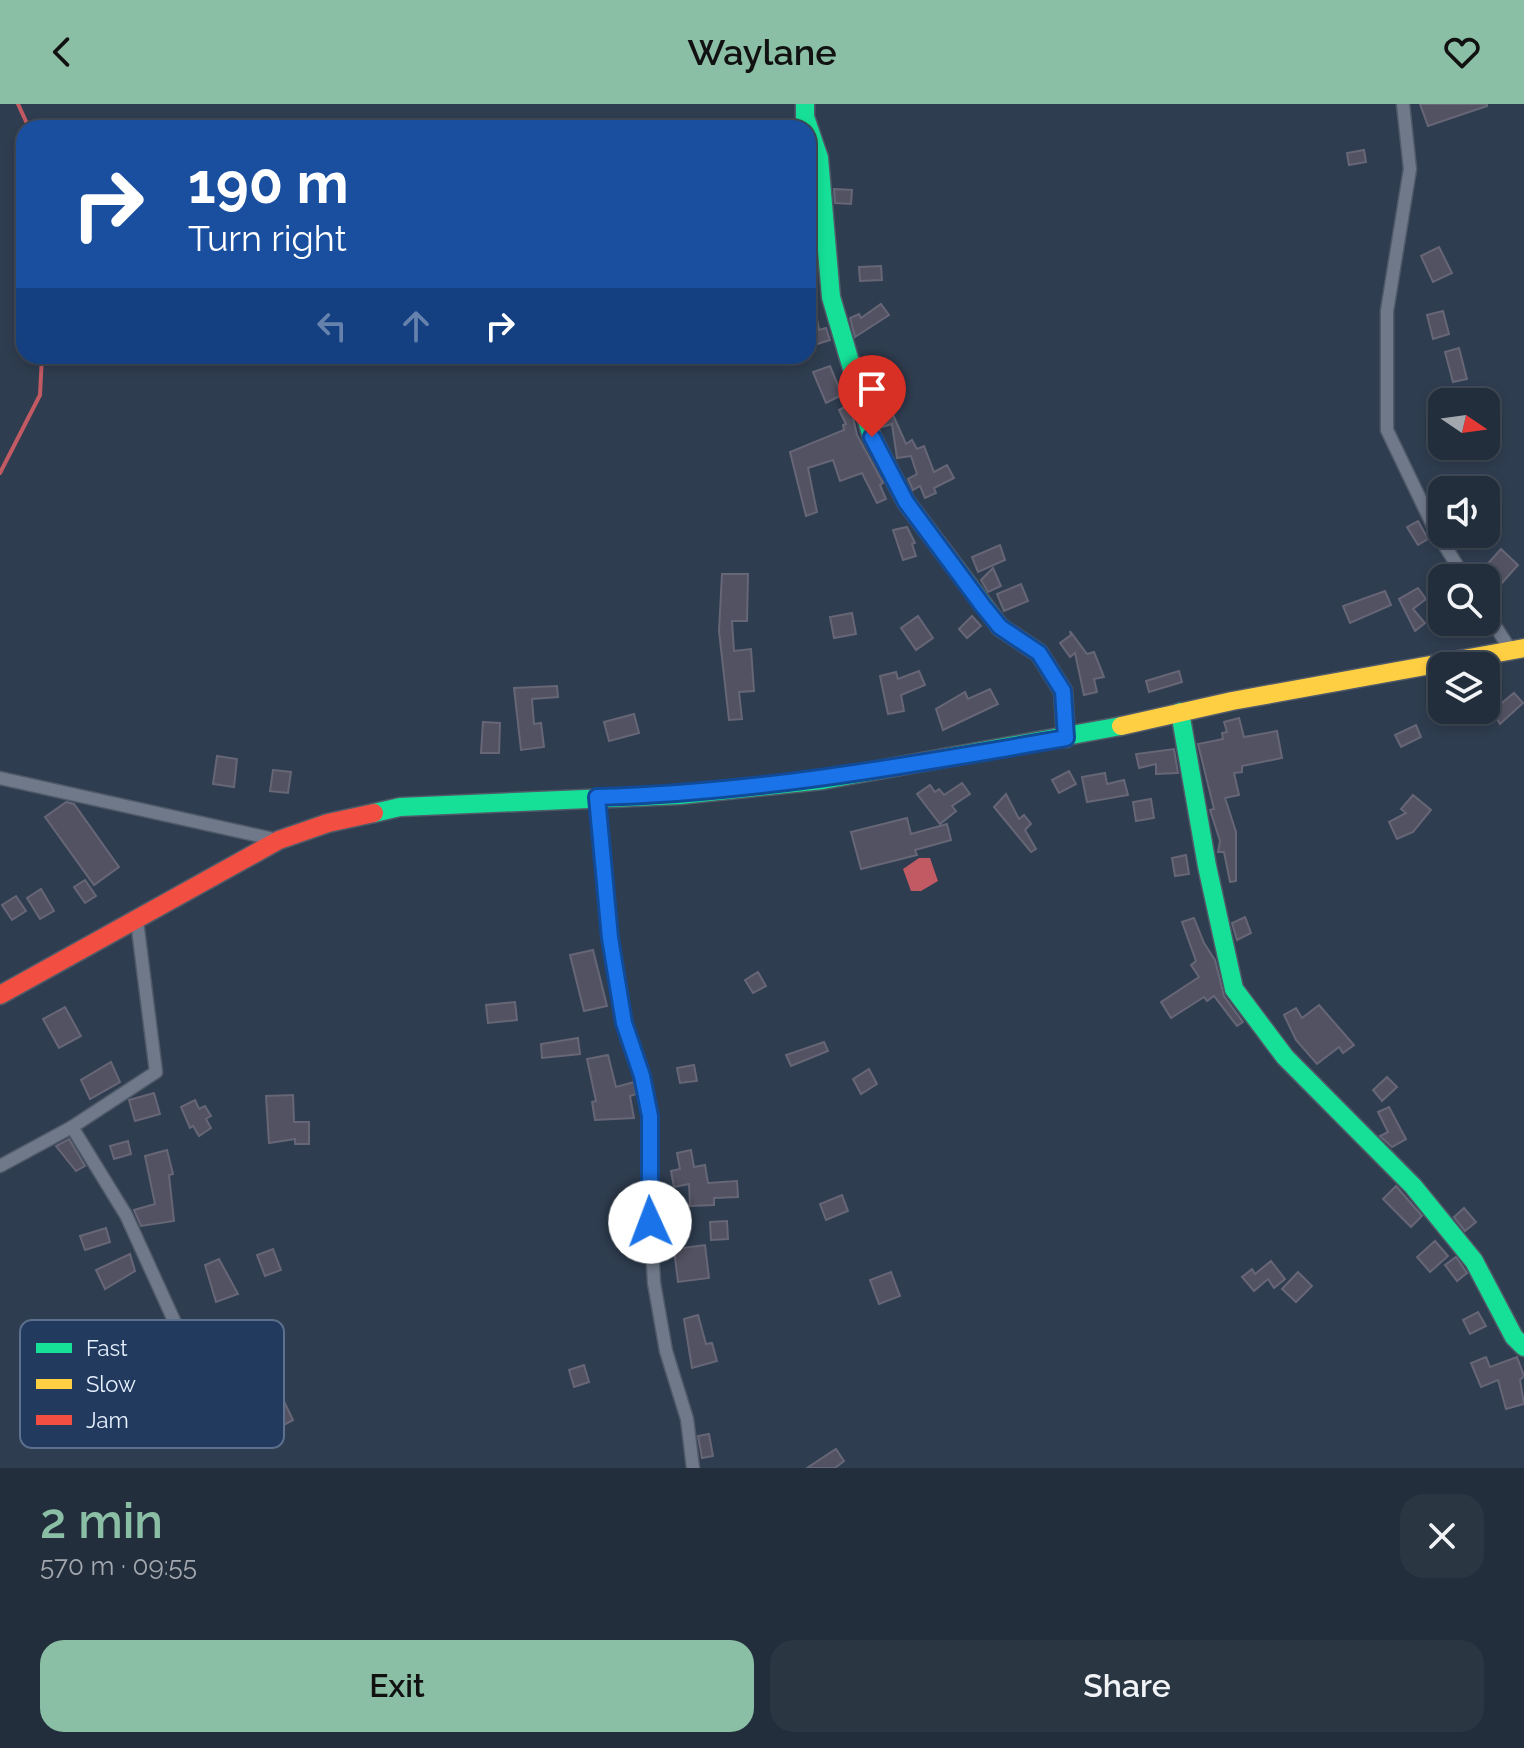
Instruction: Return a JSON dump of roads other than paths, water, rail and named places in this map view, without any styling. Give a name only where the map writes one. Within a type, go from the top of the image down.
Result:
[{"type":"main road","points":[[816,149],[831,297],[872,437],[906,502],[983,606],[1000,627],[1039,653],[1063,691],[1066,738]]},
{"type":"main road","points":[[0,995],[279,840],[328,823],[400,807],[680,795],[823,780],[1066,738],[1180,712],[1517,649]]},
{"type":"main road","points":[[1180,712],[1207,866],[1234,989],[1285,1057],[1413,1186],[1474,1261],[1514,1337],[1524,1347]]},
{"type":"street","points":[[1403,104],[1410,169],[1387,311],[1387,430],[1435,530],[1456,564]]},
{"type":"street","points":[[1500,629],[1517,649]]},
{"type":"street","points":[[0,778],[279,840]]},
{"type":"street","points":[[597,797],[610,938],[624,1023],[642,1076],[650,1116],[649,1192],[654,1283],[666,1351],[687,1419],[693,1468]]},
{"type":"street","points":[[0,1166],[72,1127],[156,1072],[137,921]]},
{"type":"street","points":[[72,1127],[126,1215],[174,1320]]},
{"type":"waterway","points":[[18,104],[25,120]]},
{"type":"waterway","points":[[0,473],[40,395],[42,364]]}]
